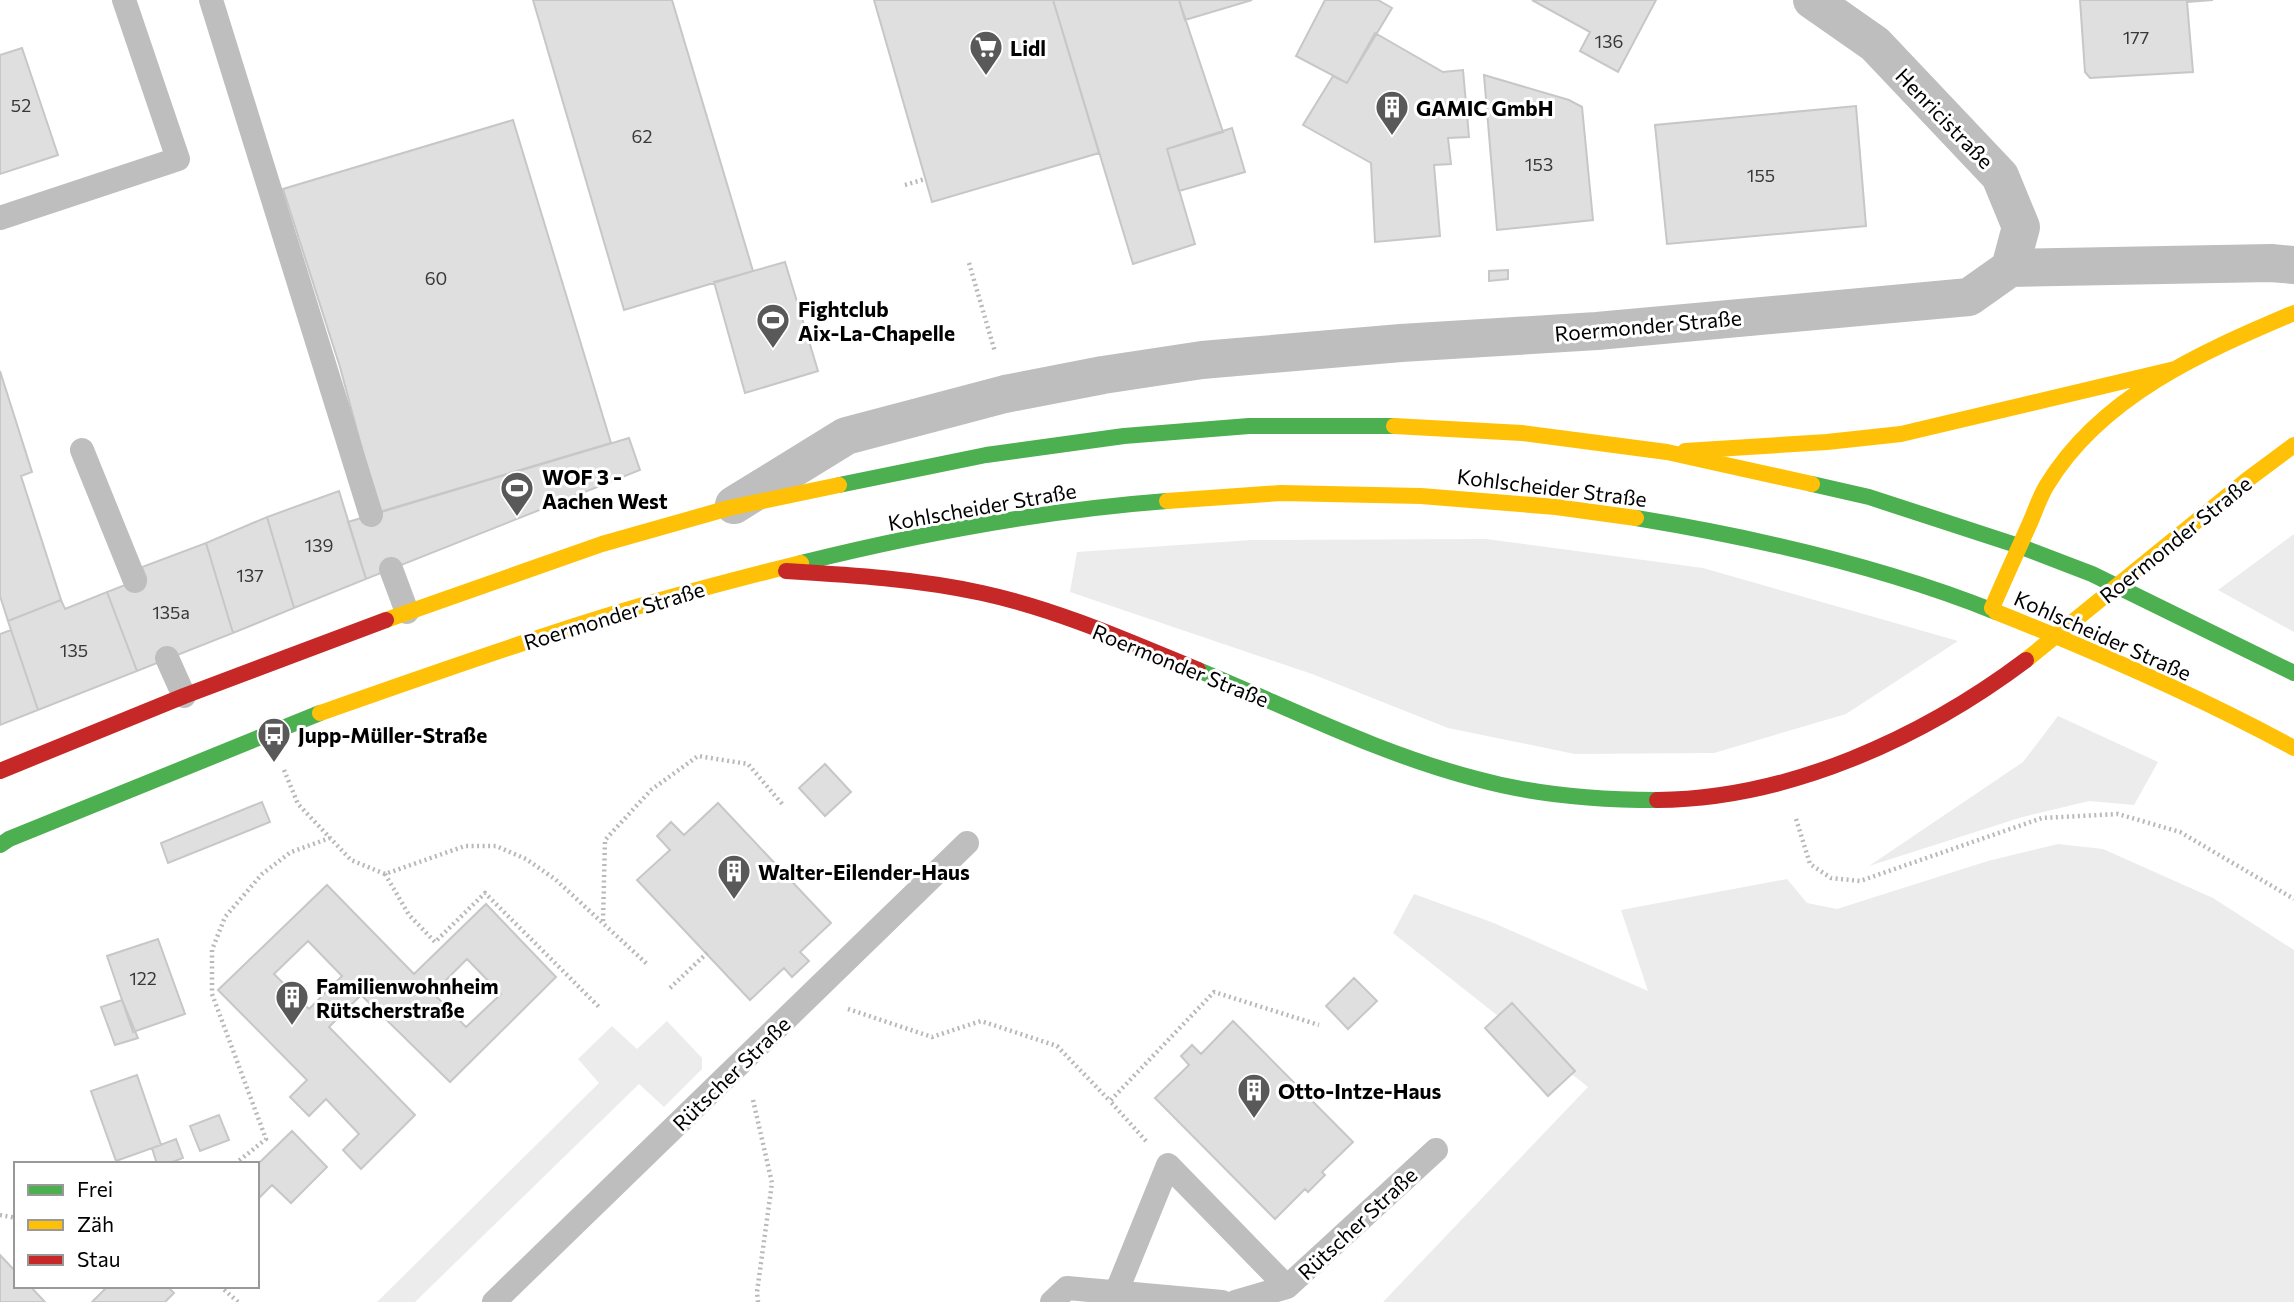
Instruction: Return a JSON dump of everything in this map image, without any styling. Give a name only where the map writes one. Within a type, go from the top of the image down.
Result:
[{"type":"main road","points":[[1992,608],[2048,483],[2069,453],[2102,418],[2175,369],[2294,313]]},
{"type":"main road","points":[[1667,452],[1827,442],[1901,434],[2175,369]]},
{"type":"main road","name":"Roermonder Straße","points":[[0,771],[184,696],[407,612],[602,544],[729,508],[986,455],[1124,436],[1249,426],[1381,425],[1522,433],[1667,452]]},
{"type":"main road","name":"Roermonder Straße","points":[[0,845],[292,723],[446,668],[569,626],[770,570],[920,582],[976,592],[1045,611],[1392,752],[1502,786],[1586,798],[1667,800],[1717,796],[1787,781],[1853,759],[1966,702],[2030,656],[2294,445]]},
{"type":"main road","points":[[1667,452],[1868,497],[2019,546],[2092,574],[2294,673]]},
{"type":"main road","name":"Kohlscheider Straße","points":[[770,570],[942,531],[1115,505],[1275,493],[1436,495],[1594,511],[1792,548],[1890,575],[1992,608],[2255,727],[2294,748]]},
{"type":"street","name":"Henricistraße","points":[[1812,0],[1874,44],[2000,176],[2021,227],[2010,268]]},
{"type":"street","points":[[2010,268],[2271,262],[2294,265]]},
{"type":"street","name":"Roermonder Straße","points":[[729,508],[846,436],[1005,394],[1103,375],[1202,360],[1401,342],[1597,331],[1969,297],[2010,268]]},
{"type":"lane","points":[[0,218],[177,159],[124,0]]},
{"type":"lane","points":[[211,0],[371,515]]},
{"type":"lane","points":[[82,450],[135,581]]},
{"type":"lane","points":[[391,569],[407,612]]},
{"type":"lane","points":[[167,658],[184,696]]},
{"type":"lane","name":"Rütscher Straße","points":[[494,1302],[967,843]]},
{"type":"lane","name":"Rütscher Straße","points":[[1235,1302],[1287,1287],[1436,1150]]},
{"type":"lane","points":[[1116,1293],[1168,1165],[1287,1287]]},
{"type":"lane","points":[[1052,1302],[1067,1288],[1222,1302]]},
{"type":"path","points":[[905,185],[925,179]]},
{"type":"path","points":[[969,263],[1005,394]]},
{"type":"path","points":[[603,922],[606,841],[651,790],[698,756],[748,764],[783,805]]},
{"type":"path","points":[[1787,781],[1810,864],[1831,878],[1860,881],[2042,818],[2118,814],[2180,832],[2294,899]]},
{"type":"path","points":[[298,804],[351,860],[385,874],[409,915],[435,942],[485,894],[601,1010]]},
{"type":"path","points":[[237,1162],[266,1139],[212,994],[212,950],[225,917],[262,874],[290,852],[330,838]]},
{"type":"path","points":[[385,874],[465,846],[496,846],[526,859],[555,879],[647,964]]},
{"type":"path","points":[[670,988],[708,953]]},
{"type":"path","points":[[1110,1101],[1214,992],[1319,1025]]},
{"type":"path","points":[[848,1009],[932,1037],[981,1021],[1057,1046],[1168,1165]]},
{"type":"path","points":[[754,1104],[772,1183],[757,1292],[758,1302]]},
{"type":"path","points":[[222,1288],[238,1302]]},
{"type":"shaded area","points":[[2294,534],[2294,632],[2218,590]]},
{"type":"shaded area","points":[[1486,539],[1703,568],[1958,641],[1846,714],[1714,753],[1575,754],[1448,728],[1312,674],[1070,592],[1077,552],[1252,540]]},
{"type":"shaded area","points":[[2058,716],[2158,762],[2134,805],[2089,801],[2019,818],[1869,866],[2023,762]]},
{"type":"shaded area","points":[[2058,844],[2103,849],[2213,898],[2294,950],[2294,1302],[1383,1302],[1588,1087],[1393,933],[1414,894],[1494,923],[1648,991],[1621,910],[1787,879],[1807,903],[1837,909],[1988,861]]},
{"type":"shaded area","points":[[667,1021],[702,1058],[702,1069],[664,1107],[639,1084],[415,1302],[377,1302],[599,1083],[578,1059],[612,1026],[637,1049]]},
{"type":"building","points":[[533,0],[672,0],[753,271],[624,310]]},
{"type":"building","name":"Lidl","points":[[874,0],[1053,0],[1099,153],[932,202]]},
{"type":"building","points":[[1053,0],[1179,0],[1223,132],[1167,149],[1195,244],[1133,264]]},
{"type":"building","points":[[1179,0],[1252,0],[1185,20]]},
{"type":"building","points":[[1325,0],[1378,0],[1392,8],[1347,83],[1296,56]]},
{"type":"building","points":[[1532,0],[1656,0],[1618,72],[1580,51],[1590,32]]},
{"type":"building","points":[[2080,0],[2213,0],[2187,2],[2193,72],[2090,78],[2085,72]]},
{"type":"building","name":"GAMIC GmbH","points":[[1375,33],[1443,72],[1463,70],[1469,137],[1448,138],[1451,164],[1434,165],[1440,236],[1375,242],[1371,163],[1303,125],[1333,76],[1347,83]]},
{"type":"building","points":[[22,48],[58,155],[0,174],[0,55]]},
{"type":"building","points":[[1484,75],[1569,100],[1582,107],[1593,220],[1497,230]]},
{"type":"building","points":[[1856,106],[1866,226],[1667,244],[1655,125]]},
{"type":"building","points":[[513,120],[611,443],[379,512],[340,367],[283,189]]},
{"type":"building","points":[[1232,128],[1245,172],[1179,191],[1167,149]]},
{"type":"building","points":[[785,262],[818,371],[745,393],[714,282]]},
{"type":"building","points":[[1508,270],[1508,279],[1489,281],[1489,271]]},
{"type":"building","points":[[0,371],[32,472],[21,476],[61,600],[8,621],[0,596]]},
{"type":"building","points":[[629,438],[640,470],[366,579],[348,522]]},
{"type":"building","points":[[339,491],[366,579],[294,608],[267,517]]},
{"type":"building","points":[[267,517],[294,608],[233,633],[206,543]]},
{"type":"building","points":[[206,543],[233,633],[137,671],[107,592],[146,577],[142,567]]},
{"type":"building","points":[[107,592],[137,671],[38,710],[8,621],[61,600],[65,609]]},
{"type":"building","points":[[11,630],[38,710],[0,725],[0,634]]},
{"type":"building","points":[[825,764],[851,792],[825,816],[799,788]]},
{"type":"building","points":[[262,802],[270,822],[168,863],[161,843]]},
{"type":"building","name":"Walter-Eilender-Haus","points":[[718,803],[831,923],[800,952],[809,961],[792,977],[784,968],[750,1000],[637,880],[670,850],[657,836],[671,822],[684,835]]},
{"type":"building","name":"Familienwohnheim Rütscherstraße","points":[[327,885],[414,974],[486,904],[556,977],[450,1082],[361,995],[329,1027],[415,1115],[361,1169],[343,1150],[359,1134],[326,1099],[309,1116],[290,1097],[307,1080],[218,990]],"holes":[[[308,941],[342,976],[309,1009],[274,974]],[[467,959],[501,994],[466,1027],[433,993]]]},
{"type":"building","points":[[158,939],[185,1014],[133,1032],[107,956]]},
{"type":"building","points":[[1354,978],[1377,1001],[1348,1029],[1326,1006]]},
{"type":"building","points":[[122,1000],[138,1038],[115,1045],[101,1007]]},
{"type":"building","points":[[1512,1003],[1575,1071],[1548,1096],[1485,1028]]},
{"type":"building","name":"Otto-Intze-Haus","points":[[1233,1021],[1353,1142],[1322,1172],[1325,1175],[1308,1192],[1305,1189],[1275,1219],[1155,1098],[1189,1065],[1181,1056],[1192,1045],[1201,1054]]},
{"type":"building","points":[[137,1075],[161,1145],[116,1161],[91,1091]]},
{"type":"building","points":[[219,1115],[229,1140],[200,1151],[190,1126]]},
{"type":"building","points":[[292,1131],[327,1167],[291,1203],[272,1185],[259,1198],[259,1163]]},
{"type":"building","points":[[176,1139],[183,1158],[172,1162],[156,1162],[152,1148]]},
{"type":"building","points":[[0,1255],[14,1270],[14,1288],[32,1288],[45,1302],[0,1302]]},
{"type":"building","points":[[106,1288],[169,1288],[174,1293],[165,1302],[92,1302]]},
{"type":"traffic: fast","points":[[839,485],[986,455],[1124,436],[1249,426],[1394,426]]},
{"type":"traffic: fast","points":[[1812,484],[1869,497],[2019,546],[2092,574],[2294,673]]},
{"type":"traffic: fast","points":[[801,563],[983,524],[1076,510],[1167,501]]},
{"type":"traffic: fast","points":[[1636,518],[1819,555],[1908,581],[1996,612]]},
{"type":"traffic: fast","points":[[1198,670],[1370,744],[1441,769],[1521,789],[1566,796],[1657,800]]},
{"type":"traffic: fast","points":[[0,845],[9,839],[320,713]]},
{"type":"traffic: slow","points":[[1992,608],[2044,490],[2069,454],[2095,426],[2156,380],[2224,344],[2294,313]]},
{"type":"traffic: slow","points":[[1685,451],[1827,442],[1901,434],[2175,369]]},
{"type":"traffic: slow","points":[[1394,426],[1522,433],[1667,452],[1812,484]]},
{"type":"traffic: slow","points":[[2026,660],[2247,480],[2294,445]]},
{"type":"traffic: slow","points":[[386,620],[602,544],[729,508],[839,485]]},
{"type":"traffic: slow","points":[[1167,501],[1281,493],[1421,496],[1556,507],[1636,518]]},
{"type":"traffic: slow","points":[[320,713],[597,619],[801,563]]},
{"type":"traffic: slow","points":[[1996,612],[2147,676],[2294,748]]},
{"type":"traffic: jam","points":[[786,571],[909,581],[982,593],[1064,617],[1198,670]]},
{"type":"traffic: jam","points":[[0,771],[184,696],[386,620]]},
{"type":"traffic: jam","points":[[1657,800],[1706,797],[1756,789],[1852,759],[1943,715],[2026,660]]},
{"type":"place","name":"Lidl","points":[[986,77]]},
{"type":"place","name":"GAMIC GmbH","points":[[1392,137]]},
{"type":"place","name":"Fightclub Aix-La-Chapelle","points":[[773,350]]},
{"type":"place","name":"WOF 3 - Aachen West","points":[[517,518]]},
{"type":"place","name":"Jupp-Müller-Straße","points":[[274,764]]},
{"type":"place","name":"Walter-Eilender-Haus","points":[[734,901]]},
{"type":"place","name":"Familienwohnheim Rütscherstraße","points":[[292,1027]]},
{"type":"place","name":"Otto-Intze-Haus","points":[[1254,1120]]}]
